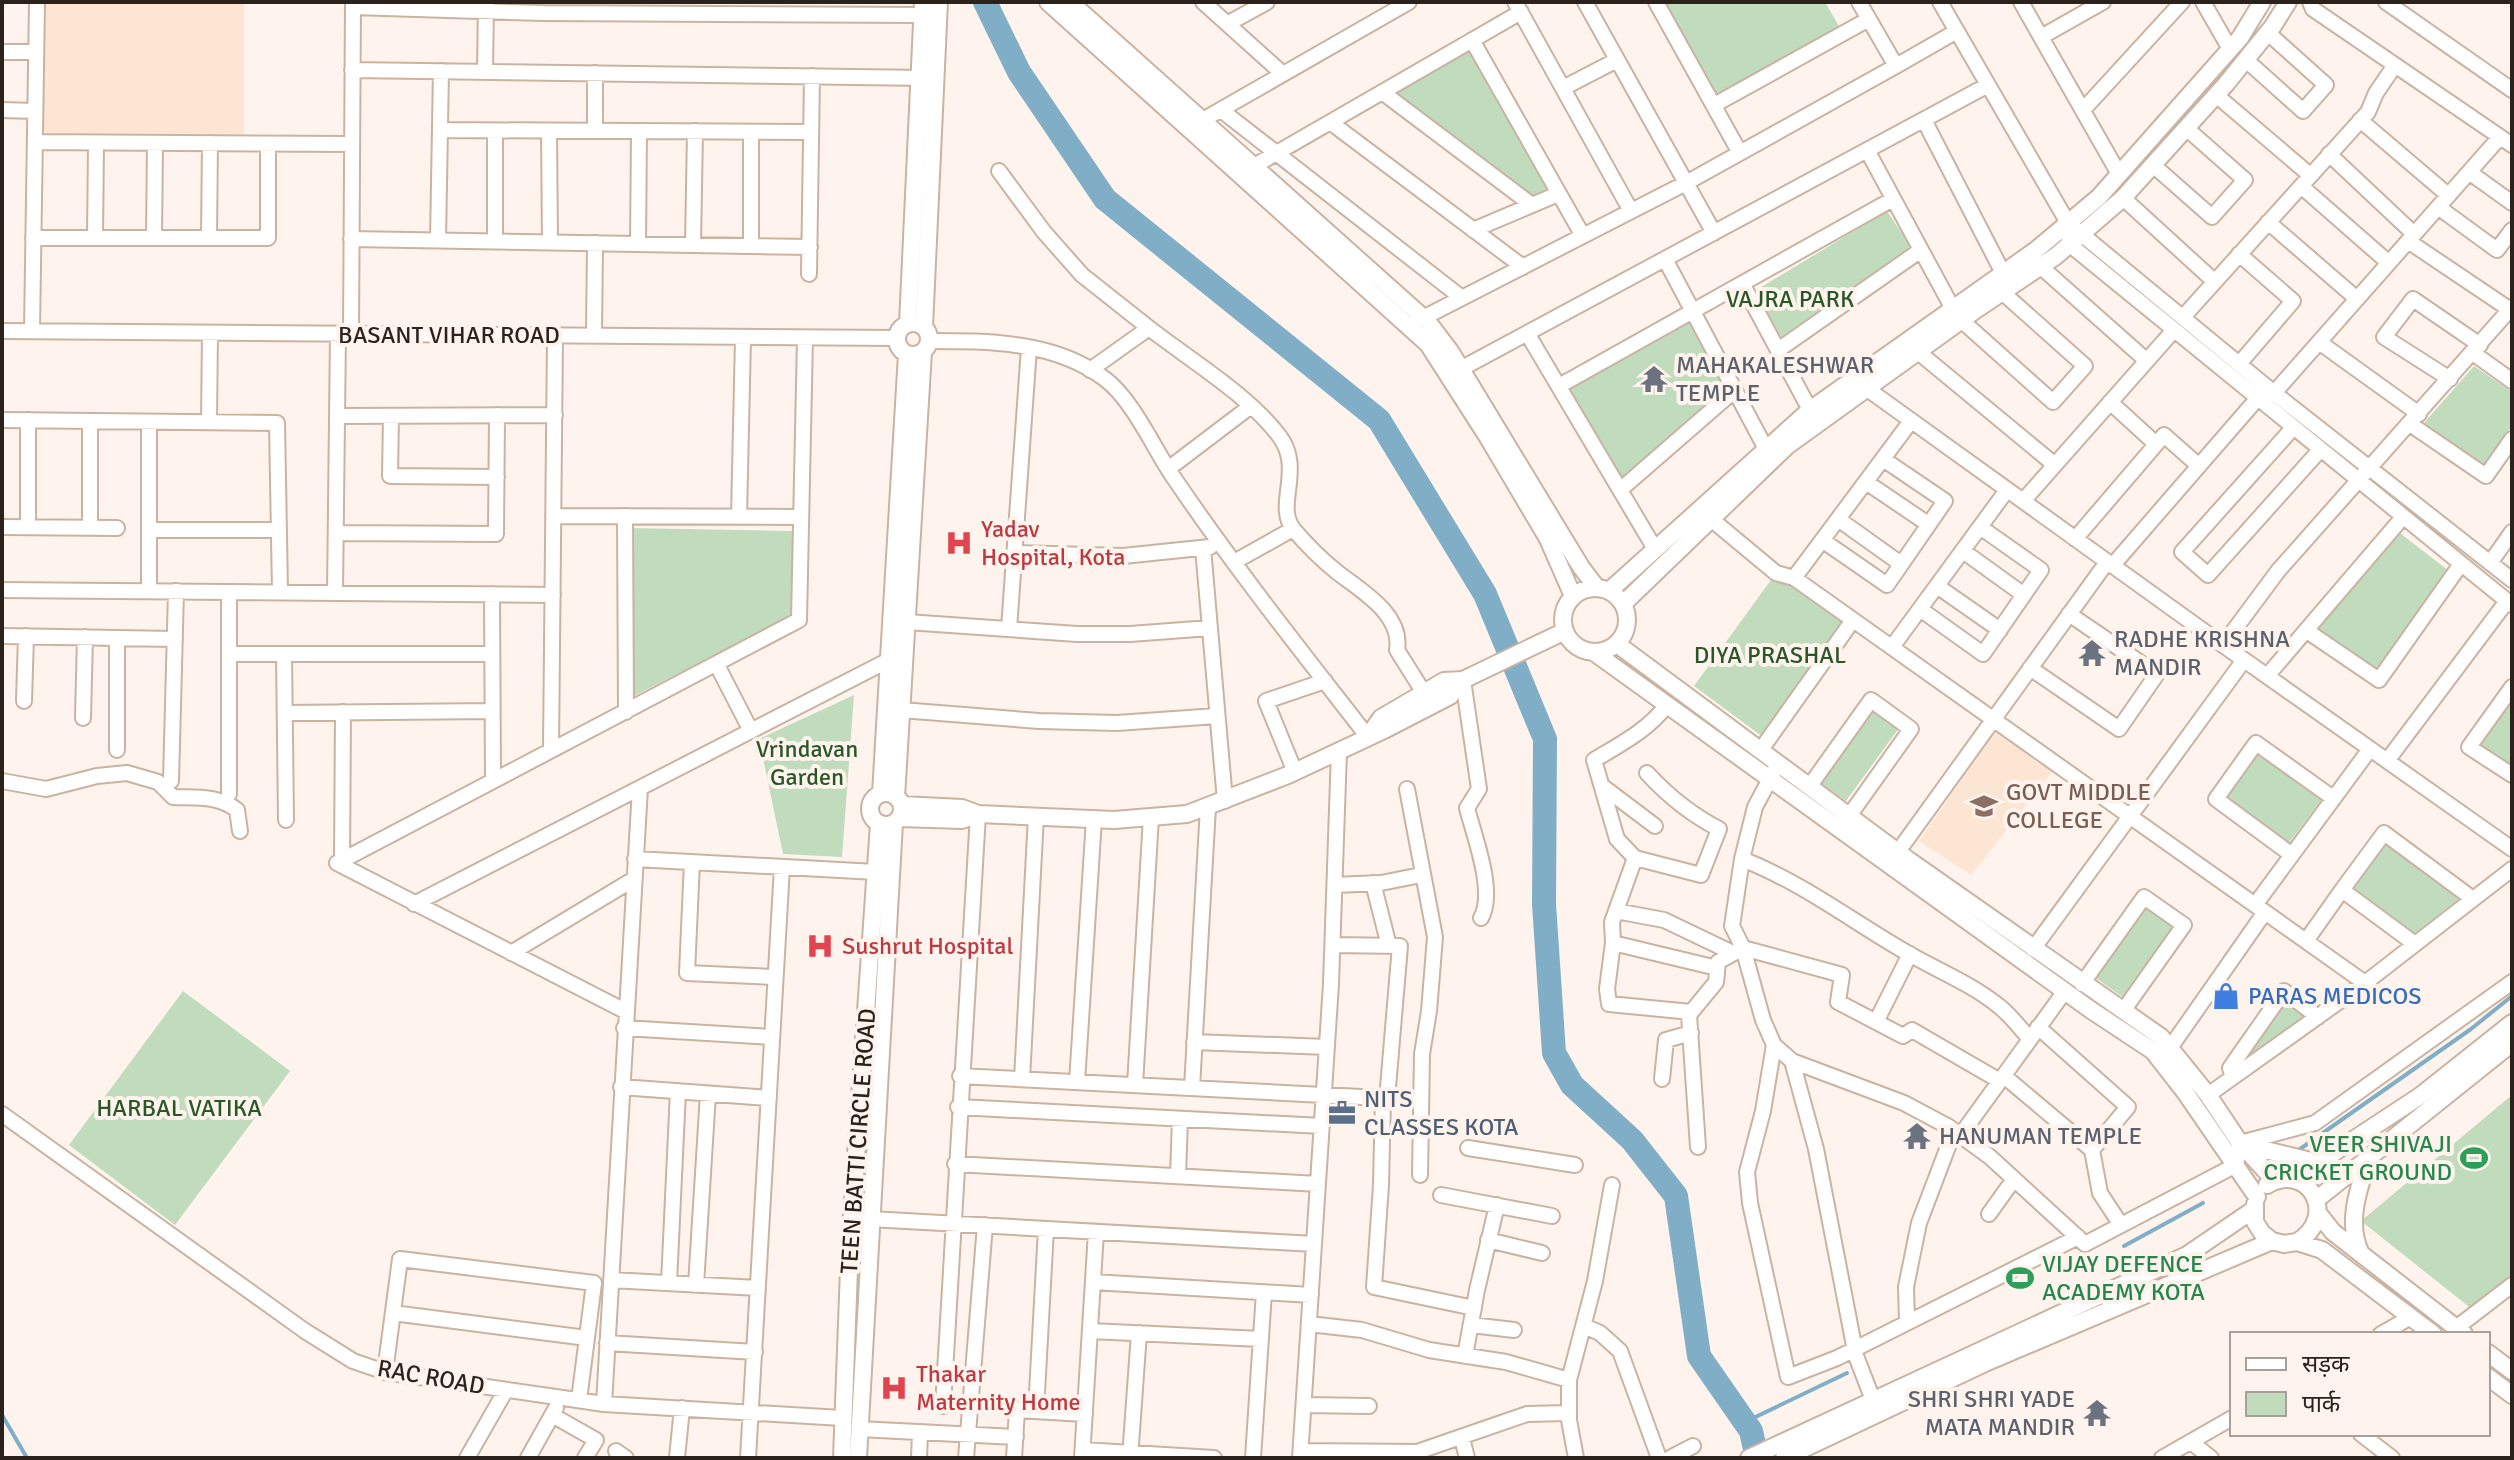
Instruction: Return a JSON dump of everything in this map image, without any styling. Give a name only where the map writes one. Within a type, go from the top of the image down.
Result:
[{"type":"street","points":[[32,331],[37,2]]},
{"type":"street","points":[[858,1458],[892,810],[907,622],[928,78],[939,2]]},
{"type":"street","points":[[1048,2],[1428,344],[1454,372],[1581,567],[1623,604],[1628,622],[1624,634],[1617,644],[1606,651],[1595,653],[1581,650],[1558,634]]},
{"type":"street","points":[[1070,2],[1424,318],[1450,351],[1454,372],[1548,539],[1573,596]]},
{"type":"street","points":[[1203,2],[1283,74]]},
{"type":"street","points":[[1227,24],[1267,2]]},
{"type":"street","points":[[1187,129],[1409,2]]},
{"type":"street","points":[[1585,2],[1714,233]]},
{"type":"street","points":[[1656,2],[1740,153]]},
{"type":"street","points":[[1859,2],[1896,66]]},
{"type":"street","points":[[1940,2],[2068,223],[2274,393],[2512,580]]},
{"type":"street","points":[[2021,2],[2119,174]]},
{"type":"street","points":[[2041,37],[2103,2]]},
{"type":"street","points":[[2083,110],[2182,2]]},
{"type":"street","points":[[2203,2],[2230,49]]},
{"type":"street","points":[[1623,604],[1787,446],[1917,351],[2003,273],[2099,197],[2230,49],[2262,2]]},
{"type":"street","points":[[1368,737],[1381,718],[1444,681],[1463,680],[1558,634],[1566,606],[1573,596],[1584,590],[1603,589],[1655,549],[1810,410],[1957,314],[2002,292],[2083,233],[2123,198],[2216,95],[2268,33],[2288,2]]},
{"type":"street","points":[[2274,393],[2469,172],[2506,141],[2313,9],[2310,2]]},
{"type":"street","points":[[2386,2],[2512,90]]},
{"type":"street","points":[[335,593],[337,416],[351,239],[353,5],[923,8],[928,78]]},
{"type":"street","points":[[485,72],[486,6]]},
{"type":"street","points":[[1254,166],[1472,40],[1518,7],[1631,211]]},
{"type":"street","points":[[1714,105],[1869,19]]},
{"type":"street","points":[[1408,326],[1686,183],[1957,31]]},
{"type":"street","points":[[2246,60],[2303,111],[2326,85],[2268,33]]},
{"type":"street","points":[[1472,40],[1583,236]]},
{"type":"street","points":[[2,52],[36,52]]},
{"type":"street","points":[[1563,88],[1617,60]]},
{"type":"street","points":[[2183,317],[2360,120],[2395,65]]},
{"type":"street","points":[[352,70],[928,78]]},
{"type":"street","points":[[438,240],[441,71]]},
{"type":"street","points":[[595,73],[595,131]]},
{"type":"street","points":[[809,274],[812,76]]},
{"type":"street","points":[[1454,372],[1988,85]]},
{"type":"street","points":[[1382,92],[1532,205]]},
{"type":"street","points":[[2216,95],[2389,263]]},
{"type":"street","points":[[2,110],[35,111]]},
{"type":"street","points":[[1221,110],[1462,298]]},
{"type":"street","points":[[1924,120],[2003,273]]},
{"type":"street","points":[[2360,120],[2497,250],[2512,230]]},
{"type":"street","points":[[1330,122],[1523,267]]},
{"type":"street","points":[[2153,165],[2212,217],[2245,180],[2186,128]]},
{"type":"street","points":[[440,130],[811,132]]},
{"type":"street","points":[[495,131],[495,241]]},
{"type":"street","points":[[549,131],[550,242]]},
{"type":"street","points":[[638,244],[639,131]]},
{"type":"street","points":[[693,245],[695,131]]},
{"type":"street","points":[[751,132],[751,246]]},
{"type":"street","points":[[35,142],[352,144]]},
{"type":"street","points":[[95,238],[96,143]]},
{"type":"street","points":[[154,238],[155,143]]},
{"type":"street","points":[[209,238],[210,143]]},
{"type":"street","points":[[33,238],[268,238],[268,144]]},
{"type":"street","points":[[1867,150],[1957,314],[2053,402],[2085,366],[2002,292]]},
{"type":"street","points":[[2223,645],[2278,571],[2511,309],[2411,237],[2329,154]]},
{"type":"street","points":[[999,171],[1044,232],[1082,275],[1251,406],[1281,438],[1291,455],[1286,515],[1293,529],[1335,571],[1368,595],[1392,622],[1398,641],[1397,650],[1424,693]]},
{"type":"street","points":[[2469,172],[2512,203]]},
{"type":"street","points":[[1473,230],[1558,194]]},
{"type":"street","points":[[2123,198],[2214,281]]},
{"type":"street","points":[[1559,386],[1893,199]]},
{"type":"street","points":[[2268,222],[2357,299]]},
{"type":"street","points":[[2068,223],[2069,244],[2510,603],[2387,761]]},
{"type":"street","points":[[351,239],[810,247]]},
{"type":"street","points":[[594,336],[595,243]]},
{"type":"street","points":[[1778,350],[1921,250]]},
{"type":"street","points":[[2239,254],[2293,301],[2239,364]]},
{"type":"street","points":[[1665,259],[1766,449]]},
{"type":"street","points":[[2040,266],[2147,361]]},
{"type":"street","points":[[1743,285],[1810,410]]},
{"type":"street","points":[[2450,379],[2384,337],[2413,299],[2512,381]]},
{"type":"street","points":[[1090,370],[1149,328]]},
{"type":"street","points":[[2023,501],[2174,330]]},
{"type":"street","name":"BASANT VIHAR ROAD","points":[[2,331],[897,338]]},
{"type":"street","points":[[209,422],[210,333]]},
{"type":"street","points":[[1527,333],[1655,549]]},
{"type":"street","points":[[551,750],[555,336]]},
{"type":"street","points":[[739,517],[743,338]]},
{"type":"street","points":[[625,1011],[337,863],[799,620],[805,338]]},
{"type":"street","points":[[897,338],[901,349],[918,339],[996,341],[1068,357],[1106,380],[1137,417],[1168,469],[1234,562],[1368,737]]},
{"type":"street","points":[[892,810],[889,660],[918,339]]},
{"type":"street","points":[[2319,342],[2486,476],[2512,439]]},
{"type":"street","points":[[1009,629],[1029,348]]},
{"type":"street","points":[[1917,351],[2055,465]]},
{"type":"street","points":[[1866,388],[2512,849]]},
{"type":"street","points":[[1620,490],[1735,390]]},
{"type":"street","points":[[1893,858],[2069,614],[2109,564],[2257,399]]},
{"type":"street","points":[[2110,402],[2156,444]]},
{"type":"street","points":[[1168,469],[1251,406]]},
{"type":"street","points":[[336,533],[496,534],[497,415]]},
{"type":"street","points":[[337,416],[555,415]]},
{"type":"street","points":[[391,416],[390,476],[497,477]]},
{"type":"street","points":[[2,420],[277,423],[280,592]]},
{"type":"street","points":[[28,420],[28,527]]},
{"type":"street","points":[[90,421],[90,528]]},
{"type":"street","points":[[1794,578],[1911,421]]},
{"type":"street","points":[[149,422],[149,591]]},
{"type":"street","points":[[2293,428],[2182,552],[2208,575],[2320,450]]},
{"type":"street","points":[[2075,539],[2164,435],[2199,466]]},
{"type":"street","points":[[1822,540],[1887,585],[1945,501],[1883,459]]},
{"type":"street","points":[[1866,482],[1928,524]]},
{"type":"street","points":[[1892,647],[2007,490]]},
{"type":"street","points":[[553,516],[801,517]]},
{"type":"street","points":[[625,516],[626,712]]},
{"type":"street","points":[[2267,676],[2403,517]]},
{"type":"street","points":[[1711,519],[1776,573],[1794,578],[2365,983]]},
{"type":"street","points":[[1838,519],[1901,564]]},
{"type":"street","points":[[2,527],[117,528]]},
{"type":"street","points":[[1920,609],[1983,654],[2041,570],[1980,527]]},
{"type":"street","points":[[1234,562],[1293,529]]},
{"type":"street","points":[[149,530],[279,530]]},
{"type":"street","points":[[2490,563],[2512,532]]},
{"type":"street","points":[[1014,553],[1123,556],[1222,545]]},
{"type":"street","points":[[1203,548],[1225,801]]},
{"type":"street","points":[[1963,551],[2024,595]]},
{"type":"street","points":[[2307,631],[2379,680],[2461,564]]},
{"type":"street","points":[[1937,586],[2000,630]]},
{"type":"street","points":[[2,590],[553,595]]},
{"type":"street","points":[[171,781],[176,591]]},
{"type":"street","points":[[229,592],[229,794]]},
{"type":"street","points":[[492,594],[493,781]]},
{"type":"street","points":[[2030,668],[2119,729],[2157,674],[2069,614]]},
{"type":"street","points":[[1760,751],[1853,620]]},
{"type":"street","points":[[907,622],[1130,634],[1210,628]]},
{"type":"street","points":[[2,636],[175,639]]},
{"type":"street","points":[[24,701],[26,636]]},
{"type":"street","points":[[83,718],[85,637]]},
{"type":"street","points":[[117,638],[117,750]]},
{"type":"street","points":[[1617,644],[1760,751],[1774,771],[1809,787],[1849,816],[1893,858],[2161,1037],[2208,1095],[2240,1143],[2281,1180],[2300,1182],[2310,1189],[2333,1232],[2460,1331],[2512,1285]]},
{"type":"street","points":[[1595,653],[1667,705],[1774,771],[2065,991],[2153,1051],[2236,1165],[2255,1203],[2255,1222],[2272,1241],[2284,1244],[2297,1242],[2308,1235],[2315,1225],[2317,1206],[2368,1159],[2512,1043]]},
{"type":"street","points":[[229,654],[492,654]]},
{"type":"street","points":[[284,654],[286,820]]},
{"type":"street","points":[[414,904],[889,660]]},
{"type":"street","points":[[2033,949],[2244,660]]},
{"type":"street","points":[[717,665],[751,731]]},
{"type":"street","points":[[892,810],[962,808],[978,814],[1094,819],[1187,814],[1295,772],[1368,737],[1450,696],[1463,680]]},
{"type":"street","points":[[1463,680],[1479,789],[1467,808],[1482,867],[1487,907],[1481,918]]},
{"type":"street","points":[[1295,772],[1266,701],[1325,681]]},
{"type":"street","points":[[2512,687],[2469,747],[2512,775]]},
{"type":"street","points":[[1809,787],[1871,700],[1911,729],[1849,816]]},
{"type":"street","points":[[1647,773],[1691,815],[1719,829],[1701,875],[1635,858],[1617,839],[1594,760],[1633,737],[1667,705]]},
{"type":"street","points":[[901,710],[1039,721],[1117,723],[1217,716]]},
{"type":"street","points":[[285,713],[492,711]]},
{"type":"street","points":[[342,861],[343,712]]},
{"type":"street","points":[[2292,855],[2216,799],[2256,743],[2333,798]]},
{"type":"street","points":[[2170,1048],[2292,855],[2370,749]]},
{"type":"street","points":[[1339,751],[1333,945],[1300,1455],[1417,1452],[1527,1414],[1569,1413]]},
{"type":"street","points":[[1774,771],[1755,807],[1742,859],[1732,926],[1774,1045],[1792,1061],[1904,1103],[1957,1134],[2014,1179],[2085,1244],[2236,1165]]},
{"type":"street","points":[[2,781],[46,789],[97,776],[127,773],[158,782],[173,797],[215,798],[228,803],[237,810],[240,831]]},
{"type":"street","points":[[1602,786],[1655,826]]},
{"type":"street","points":[[604,1404],[640,788]]},
{"type":"street","points":[[1407,789],[1435,937],[1422,1054],[1420,1175]]},
{"type":"street","points":[[1192,1088],[1208,807]]},
{"type":"street","name":"TEEN BATTI CIRCLE ROAD","points":[[842,1458],[852,1218],[876,872],[892,810]]},
{"type":"street","points":[[943,1406],[958,1107],[978,814]]},
{"type":"street","points":[[1022,1079],[1036,816]]},
{"type":"street","points":[[1135,1085],[1151,817]]},
{"type":"street","points":[[1077,1082],[1094,819]]},
{"type":"street","points":[[2306,941],[2384,833],[2473,899]]},
{"type":"street","points":[[1635,858],[1612,922],[1613,943],[1607,989],[1609,1004],[1691,1012]]},
{"type":"street","points":[[635,859],[876,872]]},
{"type":"street","points":[[1742,859],[1778,873],[1910,954],[1949,973],[2002,1008],[2128,1107],[2092,1150]]},
{"type":"street","points":[[692,862],[687,973],[775,977]]},
{"type":"street","points":[[748,1458],[782,867]]},
{"type":"street","points":[[2208,1095],[2365,983],[2512,869]]},
{"type":"street","points":[[1335,885],[1373,883],[1421,875]]},
{"type":"street","points":[[511,953],[634,879]]},
{"type":"street","points":[[1373,883],[1389,946]]},
{"type":"street","points":[[2342,890],[2415,944]]},
{"type":"street","points":[[2082,984],[2144,897],[2184,925],[2123,1011]]},
{"type":"street","points":[[1616,911],[1664,920],[1738,950],[1842,975],[1838,1002],[1903,1036],[1912,1030],[2002,1078],[2092,1150],[2100,1193],[2121,1225]]},
{"type":"street","points":[[1613,943],[1717,968]]},
{"type":"street","points":[[1333,945],[1400,946],[1385,1099],[1374,1287],[1474,1308]]},
{"type":"street","points":[[1698,1147],[1689,1015],[1716,982],[1718,962],[1738,950]]},
{"type":"street","points":[[1876,1022],[1910,954]]},
{"type":"street","points":[[2240,1143],[2315,1123],[2512,982]]},
{"type":"street","points":[[1907,1323],[1906,1287],[1919,1223],[1957,1134],[2065,991]]},
{"type":"street","points":[[2233,1077],[2230,1068],[2284,991],[2318,1017]]},
{"type":"street","points":[[1784,1458],[1800,1442],[1873,1400],[2187,1255],[2255,1203],[2264,1187],[2319,1163],[2420,1096],[2512,1023]]},
{"type":"street","points":[[624,1028],[772,1037]]},
{"type":"street","points":[[1662,1079],[1666,1040],[1691,1033]]},
{"type":"street","points":[[1194,1042],[1327,1047]]},
{"type":"street","points":[[1774,1045],[1763,1111],[1747,1172],[1750,1203],[1788,1377],[1855,1349],[2078,1237]]},
{"type":"street","points":[[1792,1061],[1816,1149],[1855,1349],[1873,1400]]},
{"type":"street","points":[[960,1076],[1420,1100]]},
{"type":"street","points":[[621,1087],[769,1098]]},
{"type":"street","points":[[669,1283],[678,1091]]},
{"type":"street","points":[[696,1285],[708,1094]]},
{"type":"street","points":[[958,1107],[1322,1126]]},
{"type":"street","name":"RAC ROAD","points":[[2,1114],[305,1331],[353,1361],[385,1372],[604,1404],[842,1418]]},
{"type":"street","points":[[1178,1176],[1180,1119]]},
{"type":"street","points":[[2236,1165],[2240,1143]]},
{"type":"street","points":[[2240,1143],[2319,1163]]},
{"type":"street","points":[[1468,1148],[1575,1165]]},
{"type":"street","points":[[2362,1254],[2354,1232],[2354,1215],[2368,1159]]},
{"type":"street","points":[[955,1164],[1318,1184]]},
{"type":"street","points":[[1989,1214],[2014,1179]]},
{"type":"street","points":[[1576,1458],[1569,1413],[1569,1380],[1595,1281],[1612,1185]]},
{"type":"street","points":[[1441,1195],[1552,1216]]},
{"type":"street","points":[[1465,1356],[1497,1205]]},
{"type":"street","points":[[852,1218],[1314,1244]]},
{"type":"street","points":[[966,1458],[985,1225]]},
{"type":"street","points":[[1036,1411],[1046,1229]]},
{"type":"street","points":[[1096,1232],[1082,1454],[1214,1458]]},
{"type":"street","points":[[1488,1240],[1542,1253]]},
{"type":"street","points":[[1749,1458],[1800,1442],[2272,1241]]},
{"type":"street","points":[[2297,1242],[2322,1250],[2430,1332]]},
{"type":"street","points":[[385,1372],[400,1259],[594,1283],[579,1400]]},
{"type":"street","points":[[611,1280],[758,1288]]},
{"type":"street","points":[[1093,1282],[1311,1295]]},
{"type":"street","points":[[1253,1458],[1264,1292]]},
{"type":"street","points":[[393,1313],[587,1338]]},
{"type":"street","points":[[2385,1332],[2411,1317]]},
{"type":"street","points":[[1309,1324],[1362,1330],[1429,1350],[1506,1362],[1569,1380]]},
{"type":"street","points":[[1471,1325],[1514,1330]]},
{"type":"street","points":[[1584,1326],[1600,1333],[1620,1351],[1659,1458]]},
{"type":"street","points":[[1090,1331],[1261,1339]]},
{"type":"street","points":[[1130,1456],[1139,1333]]},
{"type":"street","points":[[607,1343],[755,1352]]},
{"type":"street","points":[[2490,1354],[2512,1371]]},
{"type":"street","points":[[2490,1378],[2512,1395]]},
{"type":"street","points":[[467,1458],[506,1390]]},
{"type":"street","points":[[528,1458],[563,1398]]},
{"type":"street","points":[[1304,1405],[1369,1406]]},
{"type":"street","points":[[677,1458],[682,1408]]},
{"type":"street","points":[[1014,1458],[1017,1410],[1085,1414]]},
{"type":"street","points":[[552,1415],[596,1440],[585,1458]]},
{"type":"street","points":[[2162,1458],[2230,1419]]},
{"type":"street","points":[[859,1429],[1016,1437]]},
{"type":"street","points":[[919,1458],[920,1432]]},
{"type":"street","points":[[2364,1436],[2392,1458]]},
{"type":"street","points":[[1462,1438],[1467,1458]]},
{"type":"street","points":[[2191,1442],[2211,1458]]},
{"type":"street","points":[[1670,1458],[1693,1446]]},
{"type":"shaded area","points":[[43,4],[244,4],[244,134],[42,133]]},
{"type":"shaded area","name":"GOVT MIDDLE COLLEGE","points":[[1995,731],[2052,772],[1971,875],[1919,841]]},
{"type":"green space","points":[[1825,2],[1840,28],[1717,99],[1663,4]]},
{"type":"green space","points":[[1468,49],[1547,190],[1533,197],[1388,92]]},
{"type":"green space","name":"VAJRA PARK","points":[[1887,211],[1911,247],[1781,337],[1755,291]]},
{"type":"green space","points":[[1691,320],[1728,387],[1622,481],[1569,389]]},
{"type":"green space","points":[[2474,366],[2512,392],[2512,426],[2482,467],[2424,423]]},
{"type":"green space","points":[[630,528],[792,531],[792,616],[630,698]]},
{"type":"green space","points":[[2400,533],[2449,571],[2380,670],[2318,628]]},
{"type":"green space","name":"DIYA PRASHAL","points":[[1776,573],[1846,623],[1763,737],[1694,686]]},
{"type":"green space","name":"Vrindavan Garden","points":[[854,695],[842,857],[783,854],[759,739]]},
{"type":"green space","points":[[2512,702],[2512,767],[2480,744]]},
{"type":"green space","points":[[1871,707],[1899,728],[1846,801],[1818,781]]},
{"type":"green space","points":[[2258,752],[2322,799],[2288,844],[2225,797]]},
{"type":"green space","points":[[2385,843],[2459,899],[2414,934],[2352,887]]},
{"type":"green space","points":[[2145,902],[2176,924],[2124,998],[2093,976]]},
{"type":"green space","name":"HARBAL VATIKA","points":[[183,991],[290,1071],[175,1225],[69,1145]]},
{"type":"green space","points":[[2288,999],[2306,1016],[2239,1064]]},
{"type":"green space","name":"VEER SHIVAJI CRICKET GROUND","points":[[2512,1095],[2512,1279],[2473,1310],[2361,1221]]},
{"type":"waterway","points":[[985,2],[1019,72],[1105,199],[1379,420],[1485,594],[1545,739],[1544,904],[1554,1053],[1572,1085],[1632,1140],[1676,1196],[1699,1356],[1751,1431],[1757,1458]]},
{"type":"waterway","points":[[2300,1149],[2471,1029],[2512,996]]},
{"type":"waterway","points":[[2124,1246],[2203,1203]]},
{"type":"waterway","points":[[1745,1422],[1847,1373]]},
{"type":"waterway","points":[[2,1415],[27,1458]]},
{"type":"place","name":"MAHAKALESHWAR TEMPLE","points":[[1654,379]]},
{"type":"place","name":"Yadav Hospital, Kota","points":[[959,543]]},
{"type":"place","name":"RADHE KRISHNA MANDIR","points":[[2092,653]]},
{"type":"place","name":"GOVT MIDDLE COLLEGE","points":[[1984,806]]},
{"type":"place","name":"Sushrut Hospital","points":[[820,946]]},
{"type":"place","name":"PARAS MEDICOS","points":[[2226,996]]},
{"type":"place","name":"NITS CLASSES KOTA","points":[[1342,1113]]},
{"type":"place","name":"HANUMAN TEMPLE","points":[[1917,1136]]},
{"type":"place","name":"VEER SHIVAJI CRICKET GROUND","points":[[2474,1158]]},
{"type":"place","name":"VIJAY DEFENCE ACADEMY KOTA","points":[[2020,1278]]},
{"type":"place","name":"Thakar Maternity Home","points":[[894,1388]]},
{"type":"place","name":"SHRI SHRI YADE MATA MANDIR","points":[[2097,1413]]}]
